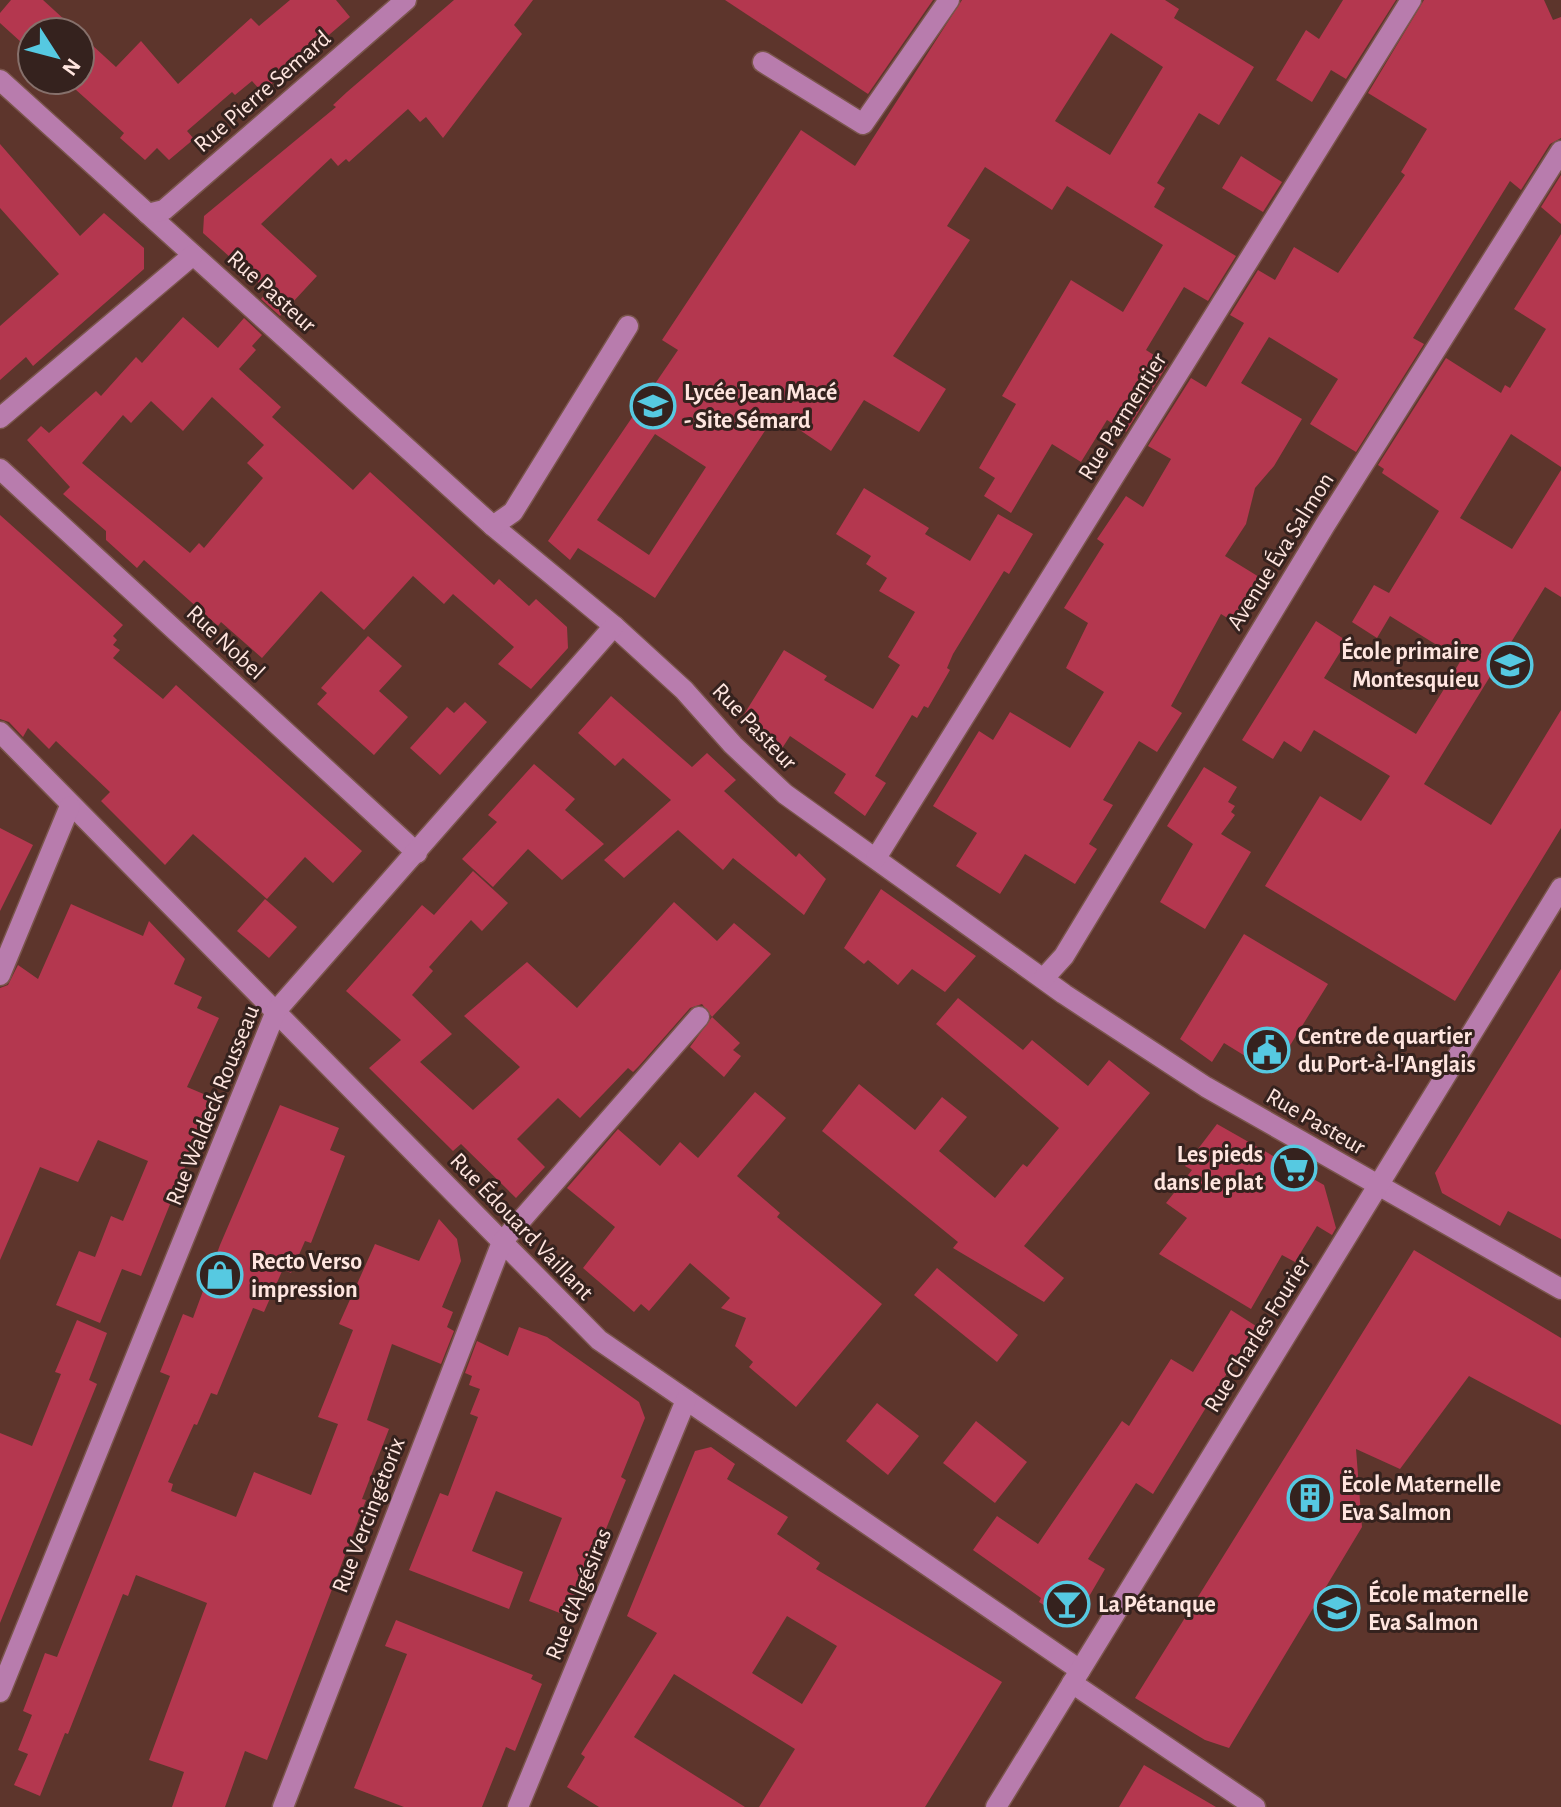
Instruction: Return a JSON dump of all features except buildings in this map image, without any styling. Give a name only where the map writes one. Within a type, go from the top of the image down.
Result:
[{"type":"street","name":"Rue Pierre Semard","points":[[148,214],[164,210],[406,0]]},
{"type":"street","points":[[763,62],[863,124],[949,0]]},
{"type":"street","name":"Rue Parmentier","points":[[876,858],[1411,0]]},
{"type":"street","name":"Rue Pasteur","points":[[0,80],[493,526],[614,626],[684,690],[733,745],[785,794],[1044,978],[1218,1094],[1561,1289]]},
{"type":"street","name":"Avenue Éva Salmon","points":[[1044,978],[1064,956],[1325,525],[1561,151]]},
{"type":"street","points":[[0,418],[193,255]]},
{"type":"street","points":[[493,526],[513,512],[628,326]]},
{"type":"street","name":"Rue Nobel","points":[[0,469],[417,853]]},
{"type":"street","name":"Rue Waldeck Rousseau","points":[[0,1692],[276,1011],[614,626]]},
{"type":"street","name":"Rue Édouard Vaillant","points":[[0,732],[599,1340],[1076,1676],[1255,1807]]},
{"type":"street","points":[[0,975],[70,806]]},
{"type":"street","name":"Rue Charles Fourier","points":[[996,1807],[1561,888]]},
{"type":"street","points":[[502,1242],[699,1017]]},
{"type":"street","name":"Rue Vercingétorix","points":[[283,1807],[502,1242]]},
{"type":"street","name":"Rue d'Algésiras","points":[[518,1807],[686,1400]]},
{"type":"place","name":"Lycée Jean Macé - Site Sémard","points":[[653,406]]},
{"type":"place","name":"École primaire Montesquieu","points":[[1510,665]]},
{"type":"place","name":"Centre de quartier du Port-à-l'Anglais","points":[[1267,1050]]},
{"type":"place","name":"Les pieds dans le plat","points":[[1294,1168]]},
{"type":"place","name":"Recto Verso impression","points":[[220,1275]]},
{"type":"place","name":"Ëcole Maternelle Eva Salmon","points":[[1310,1498]]},
{"type":"place","name":"La Pétanque","points":[[1067,1604]]},
{"type":"place","name":"École maternelle Eva Salmon","points":[[1337,1608]]}]
